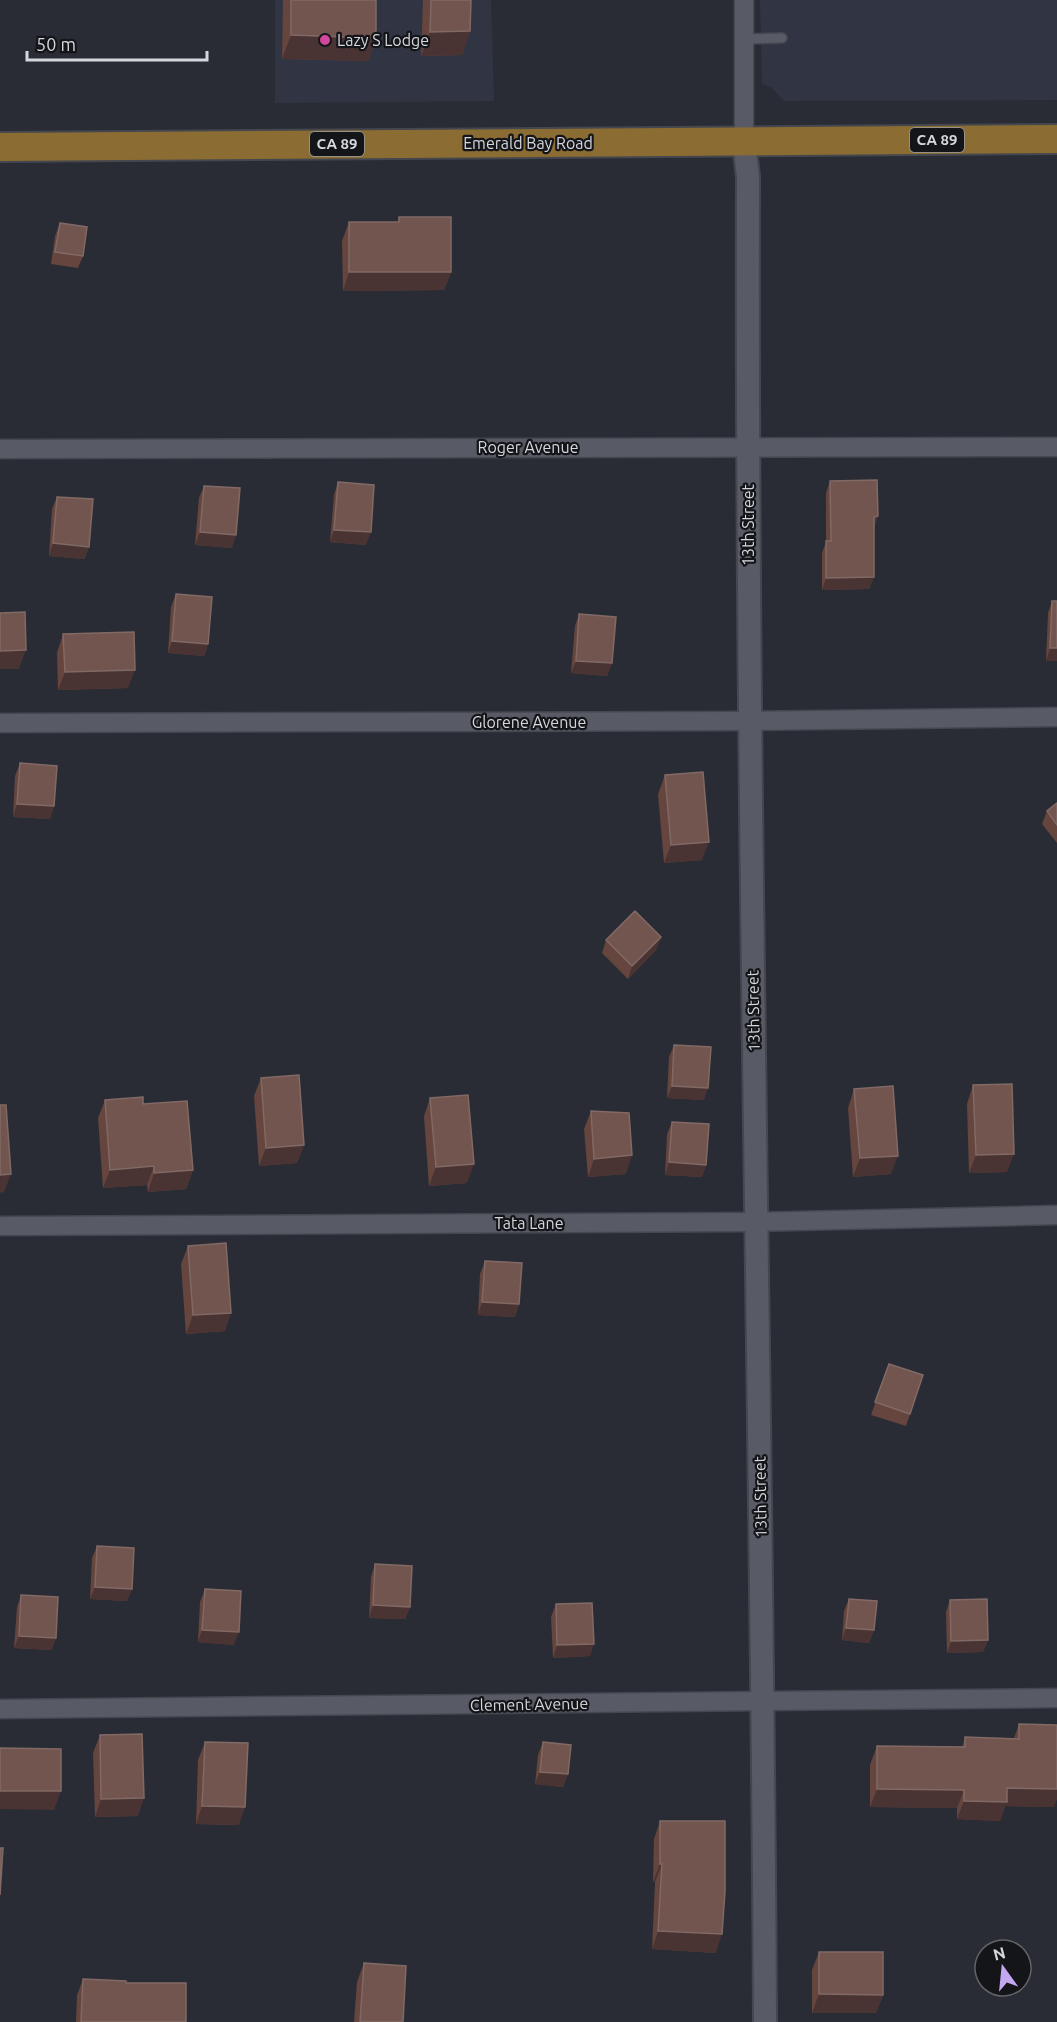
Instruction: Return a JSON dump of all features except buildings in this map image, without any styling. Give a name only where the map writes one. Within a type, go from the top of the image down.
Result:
[{"type":"main road","name":"Emerald Bay Road","points":[[0,147],[1057,139]]},
{"type":"street","name":"13th Street","points":[[744,0],[744,141],[748,177],[749,721],[763,1702],[765,2022]]},
{"type":"street","name":"Roger Avenue","points":[[0,449],[1057,447]]},
{"type":"street","name":"Glorene Avenue","points":[[0,723],[749,721],[1057,717]]},
{"type":"street","name":"Tata Lane","points":[[0,1226],[756,1222],[1057,1215]]},
{"type":"street","name":"Clement Avenue","points":[[0,1709],[1057,1698]]},
{"type":"lane","points":[[744,39],[782,38]]},
{"type":"shaded area","points":[[275,0],[491,0],[494,101],[275,103]]},
{"type":"shaded area","points":[[760,0],[1057,0],[1057,100],[784,101],[771,87],[762,84]]},
{"type":"place","name":"Lazy S Lodge","points":[[325,40]]}]
